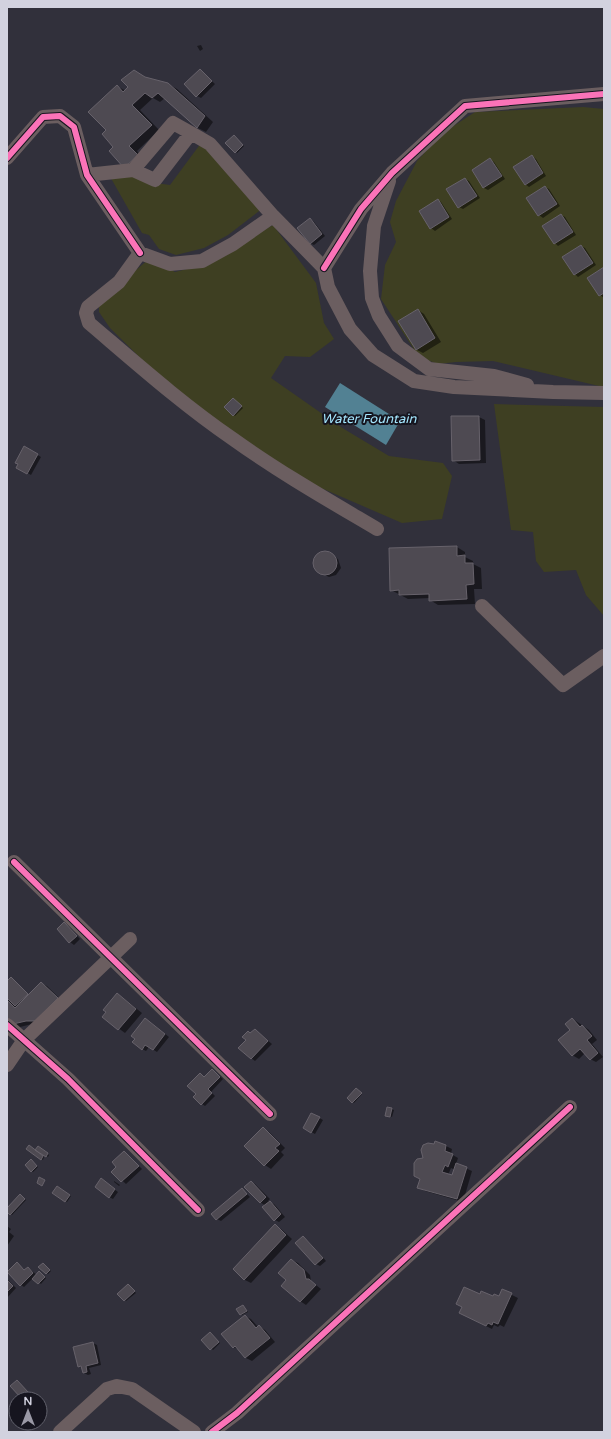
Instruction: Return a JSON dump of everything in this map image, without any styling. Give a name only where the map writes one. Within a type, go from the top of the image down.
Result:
[{"type":"street","points":[[324,268],[361,209],[392,173],[465,106],[604,94]]},
{"type":"street","points":[[7,158],[43,118],[60,116],[74,127],[87,176],[140,253],[170,264],[202,261],[233,244],[273,216]]},
{"type":"street","points":[[133,170],[173,123],[210,144],[273,216],[324,268],[328,287],[350,329],[373,355],[414,381],[454,387],[604,393]]},
{"type":"street","points":[[87,176],[133,170],[155,180],[191,133]]},
{"type":"street","points":[[392,173],[374,226],[370,271],[372,298],[379,316],[398,346],[429,369],[494,376],[553,392]]},
{"type":"street","points":[[140,253],[119,282],[88,307],[86,312],[89,323],[182,401],[233,440],[297,481],[377,529]]},
{"type":"street","points":[[482,606],[563,685],[604,656]]},
{"type":"street","points":[[14,862],[270,1114]]},
{"type":"street","points":[[7,1065],[24,1040],[130,939]]},
{"type":"street","points":[[7,1025],[68,1079],[198,1210]]},
{"type":"street","points":[[212,1432],[237,1413],[570,1107]]},
{"type":"street","points":[[60,1432],[107,1388],[117,1386],[132,1389],[194,1432]]},
{"type":"green space","points":[[583,107],[604,109],[604,386],[493,361],[438,364],[419,357],[381,299],[385,265],[396,242],[390,222],[396,201],[417,161],[443,133],[475,112]]},
{"type":"green space","points":[[207,135],[263,208],[228,235],[204,248],[176,255],[159,249],[149,235],[142,233],[108,173],[130,169],[148,182],[170,185]]},
{"type":"green space","points":[[273,225],[316,283],[324,323],[334,339],[310,357],[285,356],[271,378],[344,429],[389,456],[443,463],[452,476],[442,519],[402,523],[305,481],[181,398],[110,328],[99,312],[99,302],[150,258],[175,272],[203,265]]},
{"type":"green space","points":[[494,404],[604,407],[604,616],[586,595],[576,570],[544,572],[536,561],[533,532],[511,530]]},
{"type":"water","name":"Water Fountain","points":[[340,383],[400,421],[386,445],[325,407]]},
{"type":"building","points":[[200,69],[212,81],[196,97],[184,84]]},
{"type":"building","points":[[134,70],[145,77],[168,83],[205,116],[197,128],[158,93],[152,98],[145,93],[132,105],[152,125],[129,146],[138,155],[124,168],[109,151],[113,147],[102,134],[106,130],[88,112],[117,85],[123,92],[128,87],[121,80]]},
{"type":"building","points":[[234,135],[243,145],[235,153],[225,143]]},
{"type":"building","points":[[532,155],[543,173],[525,185],[513,167]]},
{"type":"building","points":[[490,158],[502,176],[483,188],[472,170]]},
{"type":"building","points":[[465,178],[477,196],[458,208],[446,189]]},
{"type":"building","points":[[545,186],[557,204],[538,216],[526,198]]},
{"type":"building","points":[[438,199],[449,217],[430,229],[419,211]]},
{"type":"building","points":[[561,214],[573,232],[554,244],[542,226]]},
{"type":"building","points":[[310,218],[322,234],[310,244],[297,228]]},
{"type":"building","points":[[581,245],[593,263],[574,275],[562,257]]},
{"type":"building","points":[[604,267],[604,293],[599,296],[587,278]]},
{"type":"building","points":[[418,309],[435,338],[416,350],[398,321]]},
{"type":"building","points":[[233,398],[242,406],[233,416],[224,407]]},
{"type":"building","points":[[451,416],[479,416],[480,460],[452,461]]},
{"type":"building","points":[[24,446],[38,454],[27,474],[16,468],[18,464],[15,463]]},
{"type":"building","points":[[457,546],[457,556],[465,555],[465,563],[473,563],[474,584],[466,585],[467,599],[429,601],[429,594],[399,595],[399,590],[390,591],[389,548]]},
{"type":"building","points":[[325,551],[334,554],[337,563],[334,572],[325,575],[316,572],[313,563],[316,554]]},
{"type":"building","points":[[64,922],[77,936],[69,943],[57,929]]},
{"type":"building","points":[[11,977],[28,994],[15,1006],[7,998],[7,981]]},
{"type":"building","points":[[41,982],[58,998],[35,1021],[26,1021],[13,1024],[7,1018],[7,1000],[15,1008]]},
{"type":"building","points":[[117,993],[136,1009],[118,1030],[102,1017],[106,1012],[103,1010]]},
{"type":"building","points":[[145,1018],[165,1034],[153,1050],[145,1045],[142,1050],[132,1042],[135,1039],[131,1036]]},
{"type":"building","points":[[572,1018],[580,1027],[582,1025],[592,1036],[587,1040],[598,1053],[590,1060],[580,1049],[572,1056],[558,1040],[570,1030],[565,1024]]},
{"type":"building","points":[[255,1029],[268,1041],[251,1059],[238,1048],[246,1040],[242,1037],[248,1031],[250,1033]]},
{"type":"building","points":[[212,1069],[220,1077],[208,1089],[212,1093],[201,1105],[193,1097],[196,1094],[187,1086],[200,1073],[204,1077]]},
{"type":"building","points":[[356,1088],[362,1093],[352,1103],[347,1098]]},
{"type":"building","points":[[387,1107],[392,1108],[390,1117],[385,1116]]},
{"type":"building","points":[[311,1113],[320,1117],[311,1133],[303,1128]]},
{"type":"building","points":[[263,1127],[280,1144],[275,1148],[279,1151],[264,1166],[244,1146]]},
{"type":"building","points":[[435,1141],[446,1145],[445,1151],[453,1154],[448,1167],[445,1165],[442,1172],[452,1175],[456,1163],[467,1167],[457,1199],[417,1188],[420,1179],[414,1176],[414,1163],[417,1159],[423,1158],[421,1150],[423,1145],[428,1143],[434,1144]]},
{"type":"building","points":[[29,1145],[43,1156],[41,1160],[26,1149]]},
{"type":"building","points":[[38,1146],[48,1153],[46,1157],[35,1150]]},
{"type":"building","points":[[124,1151],[139,1166],[121,1182],[111,1172],[116,1167],[112,1162]]},
{"type":"building","points":[[31,1159],[37,1166],[31,1172],[25,1165]]},
{"type":"building","points":[[39,1177],[45,1180],[42,1186],[37,1183]]},
{"type":"building","points":[[101,1178],[115,1189],[109,1198],[95,1187]]},
{"type":"building","points":[[251,1181],[266,1197],[260,1203],[244,1187]]},
{"type":"building","points":[[57,1186],[70,1195],[65,1202],[52,1193]]},
{"type":"building","points":[[242,1188],[247,1194],[216,1220],[211,1214]]},
{"type":"building","points":[[20,1194],[25,1199],[10,1215],[7,1212],[7,1208]]},
{"type":"building","points":[[270,1201],[281,1214],[274,1221],[262,1207]]},
{"type":"building","points":[[275,1224],[286,1235],[244,1280],[233,1269]]},
{"type":"building","points":[[303,1236],[323,1258],[315,1265],[295,1243]]},
{"type":"building","points":[[291,1259],[304,1270],[306,1279],[309,1279],[316,1285],[300,1302],[281,1286],[286,1280],[278,1273]]},
{"type":"building","points":[[17,1262],[24,1270],[28,1267],[33,1273],[20,1286],[7,1272]]},
{"type":"building","points":[[43,1263],[50,1270],[46,1274],[38,1267]]},
{"type":"building","points":[[39,1271],[45,1277],[38,1284],[32,1279]]},
{"type":"building","points":[[7,1280],[13,1286],[7,1292]]},
{"type":"building","points":[[128,1284],[135,1291],[124,1301],[117,1294]]},
{"type":"building","points":[[464,1287],[480,1294],[481,1291],[493,1296],[494,1294],[499,1296],[502,1289],[512,1293],[498,1324],[493,1322],[492,1325],[488,1323],[486,1326],[459,1313],[462,1307],[456,1304]]},
{"type":"building","points":[[243,1305],[247,1311],[240,1315],[236,1309]]},
{"type":"building","points":[[245,1315],[256,1328],[259,1325],[270,1338],[245,1358],[235,1346],[233,1348],[221,1334]]},
{"type":"building","points":[[210,1332],[219,1342],[210,1350],[201,1340]]},
{"type":"building","points":[[93,1342],[98,1363],[86,1366],[87,1372],[83,1373],[81,1366],[78,1367],[73,1347]]},
{"type":"building","points":[[17,1380],[27,1391],[15,1391],[10,1386]]},
{"type":"cycle path","points":[[324,268],[361,209],[392,173],[465,106],[604,94]]},
{"type":"cycle path","points":[[7,158],[43,117],[60,116],[74,127],[87,175],[140,253]]},
{"type":"cycle path","points":[[14,862],[270,1114]]},
{"type":"cycle path","points":[[7,1025],[68,1079],[198,1210]]},
{"type":"cycle path","points":[[212,1432],[237,1413],[570,1107]]}]
